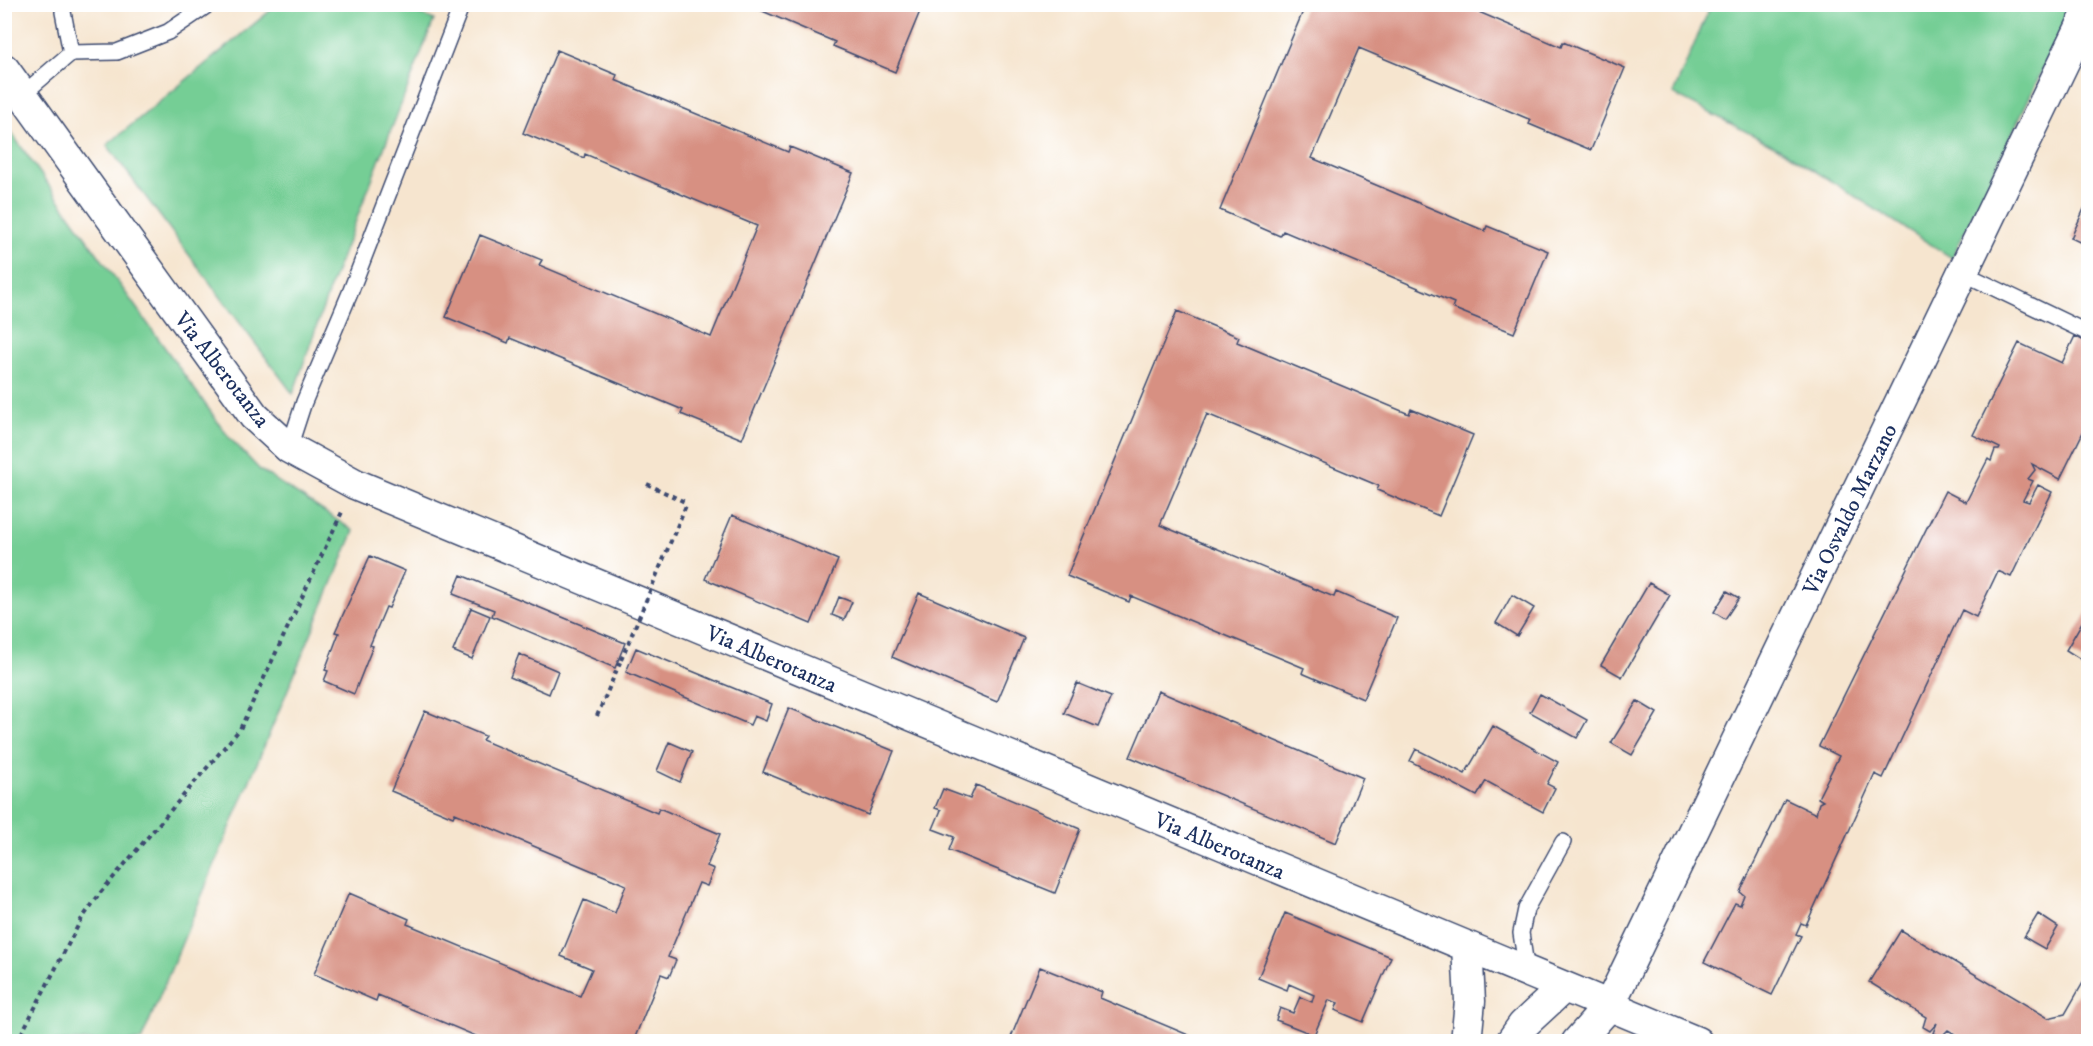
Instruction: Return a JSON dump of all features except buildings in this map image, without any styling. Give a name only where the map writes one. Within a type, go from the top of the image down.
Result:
[{"type":"street","name":"Via Osvaldo Marzano","points":[[1577,1041],[1609,1006],[2088,12]]},
{"type":"street","name":"Via Alberotanza","points":[[4,69],[254,416],[289,448],[355,484],[1563,988],[1697,1041]]},
{"type":"street","points":[[1466,1041],[1470,1001],[1467,948]]},
{"type":"street","points":[[1511,1041],[1523,1025],[1563,988]]},
{"type":"lane","points":[[65,4],[63,12],[71,53]]},
{"type":"lane","points":[[23,94],[71,53],[117,52],[168,32],[209,4]]},
{"type":"lane","points":[[289,448],[304,402],[350,293],[462,4]]},
{"type":"lane","points":[[1963,273],[2088,333]]},
{"type":"lane","points":[[1527,972],[1521,933],[1526,909],[1563,842]]},
{"type":"path","points":[[17,1041],[81,920],[101,892],[240,729],[355,484]]},
{"type":"path","points":[[597,716],[687,503],[647,484]]},
{"type":"green space","points":[[277,5],[400,5],[434,20],[332,282],[293,394],[107,145]]},
{"type":"green space","points":[[1711,5],[2074,5],[1952,258],[1782,150],[1673,94]]},
{"type":"green space","points":[[5,124],[228,436],[260,470],[354,531],[141,1041],[5,1041]]}]
